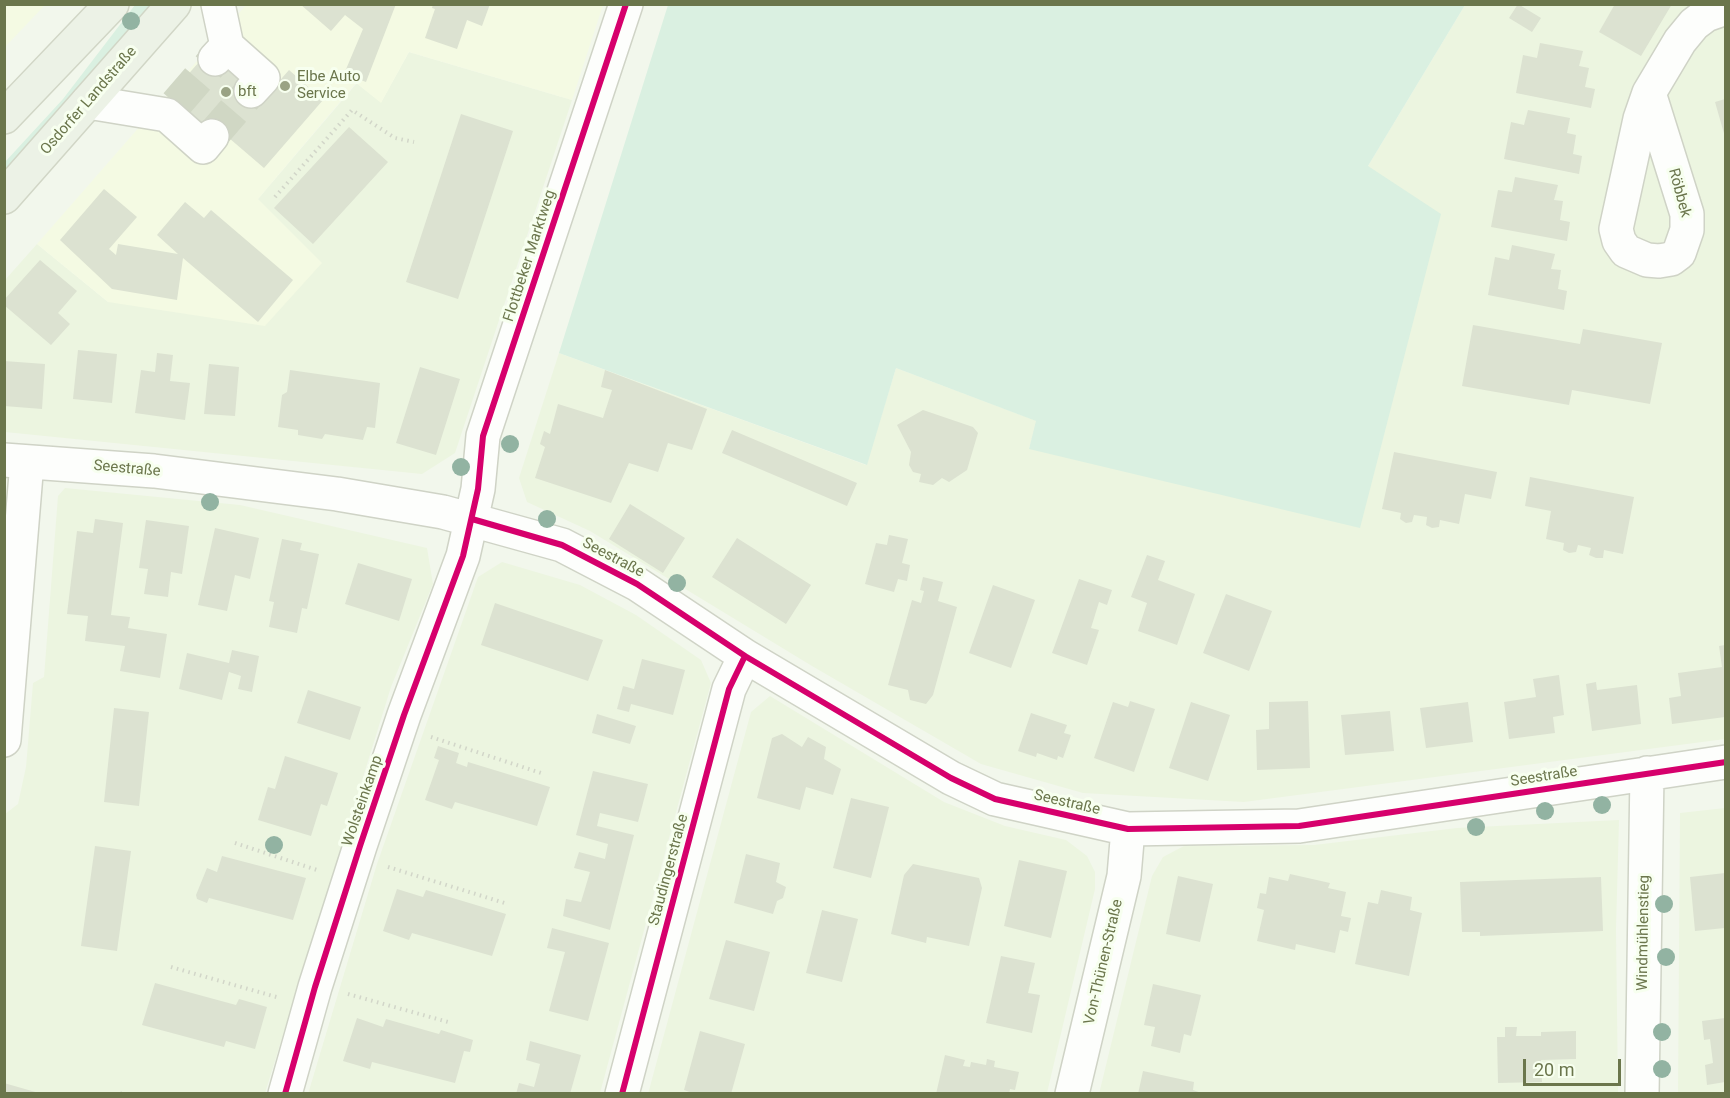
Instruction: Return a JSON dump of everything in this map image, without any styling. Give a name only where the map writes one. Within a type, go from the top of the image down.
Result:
[{"type":"main road","points":[[4,117],[112,4]]},
{"type":"main road","name":"Osdorfer Landstraße","points":[[4,197],[174,4]]},
{"type":"street","points":[[218,4],[234,66]]},
{"type":"street","name":"Flottbeker Marktweg","points":[[472,519],[478,489],[483,436],[626,4]]},
{"type":"street","points":[[1649,93],[1680,40],[1694,24],[1706,15],[1725,8]]},
{"type":"street","points":[[88,102],[186,121]]},
{"type":"street","name":"Seestraße","points":[[4,740],[16,461],[154,471],[337,494],[472,519],[562,544],[637,584],[745,656],[951,778],[995,799],[1128,829],[1299,826],[1725,762]]},
{"type":"street","name":"Wolsteinkamp","points":[[285,1094],[315,987],[357,857],[404,715],[463,556],[472,519]]},
{"type":"street","name":"Staudingerstraße","points":[[622,1094],[729,689],[745,656]]},
{"type":"street","name":"Windmühlenstieg","points":[[1642,1094],[1647,773]]},
{"type":"street","name":"Von-Thünen-Straße","points":[[1072,1094],[1124,876],[1128,829]]},
{"type":"path","points":[[275,197],[352,110],[395,138],[414,142]]},
{"type":"path","points":[[429,736],[544,774]]},
{"type":"path","points":[[236,843],[324,873]]},
{"type":"path","points":[[385,866],[508,904]]},
{"type":"path","points":[[171,967],[285,999]]},
{"type":"path","points":[[343,992],[448,1022]]},
{"type":"shaded area","points":[[4,5],[45,5],[5,47]]},
{"type":"shaded area","points":[[135,5],[156,5],[5,175],[5,162],[63,99]]},
{"type":"shaded area","points":[[246,5],[603,5],[572,100],[409,52],[381,103],[356,83],[258,199],[322,263],[265,326],[108,302],[37,244]]},
{"type":"shaded area","points":[[668,5],[1465,5],[1368,166],[1441,214],[1360,528],[1029,449],[1036,421],[896,368],[867,465],[559,353]]},
{"type":"shaded area","points":[[1465,5],[1725,5],[1725,739],[1244,802],[1083,793],[981,764],[812,666],[590,531],[527,502],[519,478],[559,353],[866,465],[896,368],[1037,421],[1029,449],[1368,166]]},
{"type":"shaded area","points":[[409,52],[572,100],[455,453],[422,474],[5,432],[5,280],[37,244],[108,302],[258,199],[357,83],[381,102]]},
{"type":"shaded area","points":[[65,488],[240,505],[427,548],[433,584],[391,687],[265,1093],[5,1094],[5,814],[18,804],[26,767],[33,683],[44,677],[58,496]]},
{"type":"shaded area","points":[[502,562],[580,585],[636,615],[701,660],[711,683],[600,1093],[308,1094],[377,864],[478,577]]},
{"type":"shaded area","points":[[770,696],[944,802],[1005,826],[1066,840],[1087,856],[1095,872],[1095,889],[1047,1093],[648,1094],[751,712]]},
{"type":"shaded area","points":[[1725,808],[1725,1093],[1678,1094],[1680,813]]},
{"type":"shaded area","points":[[1619,820],[1616,929],[1618,1093],[1099,1094],[1152,876],[1163,857],[1184,846],[1314,845],[1457,828]]},
{"type":"building","points":[[300,4],[396,4],[366,82],[344,74],[363,29],[345,15],[331,31]]},
{"type":"building","points":[[433,4],[490,4],[482,26],[467,20],[457,49],[425,38],[435,9],[432,8]]},
{"type":"building","points":[[1518,4],[1541,18],[1532,32],[1509,18]]},
{"type":"building","points":[[1615,4],[1672,4],[1641,56],[1599,32]]},
{"type":"building","points":[[1540,43],[1583,51],[1579,66],[1589,68],[1585,87],[1595,89],[1591,108],[1516,93],[1523,55],[1537,58]]},
{"type":"building","points":[[208,52],[262,101],[289,70],[323,100],[264,168],[229,138],[222,145],[168,97]]},
{"type":"building","points":[[1725,99],[1725,137],[1715,102]]},
{"type":"building","points":[[1528,110],[1570,118],[1567,133],[1576,135],[1573,154],[1582,156],[1579,174],[1504,159],[1511,122],[1524,125]]},
{"type":"building","points":[[461,114],[513,131],[458,299],[406,282]]},
{"type":"building","points":[[349,127],[388,162],[313,244],[274,208]]},
{"type":"building","points":[[1515,177],[1558,185],[1554,200],[1563,201],[1560,220],[1570,222],[1567,241],[1491,227],[1498,190],[1512,192]]},
{"type":"building","points":[[104,189],[137,217],[109,249],[116,255],[118,244],[178,254],[157,235],[185,202],[204,218],[211,210],[293,280],[258,322],[183,258],[177,300],[112,289],[60,240]]},
{"type":"building","points":[[1512,245],[1555,254],[1551,269],[1561,270],[1558,289],[1567,291],[1564,310],[1488,295],[1495,257],[1509,260]]},
{"type":"building","points":[[40,260],[77,291],[58,313],[70,324],[51,345],[4,305],[4,300]]},
{"type":"building","points":[[1473,325],[1580,344],[1583,329],[1662,343],[1650,404],[1572,390],[1569,405],[1462,386]]},
{"type":"building","points":[[78,350],[117,354],[112,403],[73,399]]},
{"type":"building","points":[[157,353],[173,355],[170,381],[190,383],[185,420],[135,413],[141,370],[155,372]]},
{"type":"building","points":[[4,361],[45,364],[42,409],[4,406]]},
{"type":"building","points":[[209,364],[239,367],[235,416],[204,414]]},
{"type":"building","points":[[420,367],[460,379],[436,455],[396,443]]},
{"type":"building","points":[[290,370],[380,383],[375,428],[367,427],[363,440],[325,434],[322,439],[298,435],[298,430],[278,427],[282,395],[287,392]]},
{"type":"building","points":[[605,370],[707,409],[692,450],[668,443],[658,472],[629,463],[611,503],[535,478],[545,447],[540,444],[544,431],[550,434],[558,404],[603,418],[612,390],[601,387]]},
{"type":"building","points":[[923,410],[973,427],[978,433],[967,470],[949,482],[942,478],[933,485],[919,482],[921,474],[913,472],[909,465],[911,452],[897,425]]},
{"type":"building","points":[[732,430],[857,483],[847,506],[722,453]]},
{"type":"building","points":[[1394,452],[1497,472],[1491,499],[1465,494],[1459,524],[1440,520],[1439,527],[1432,528],[1426,525],[1427,517],[1414,515],[1412,522],[1406,523],[1400,519],[1401,513],[1382,509]]},
{"type":"building","points":[[1530,477],[1634,497],[1623,554],[1604,550],[1603,558],[1596,558],[1589,555],[1591,548],[1578,545],[1576,552],[1569,553],[1563,550],[1564,543],[1546,539],[1551,511],[1525,506]]},
{"type":"building","points":[[630,504],[685,538],[663,573],[609,539]]},
{"type":"building","points":[[95,519],[123,523],[111,615],[130,617],[128,628],[167,634],[160,678],[120,671],[125,646],[85,641],[88,616],[67,614],[77,531],[93,533]]},
{"type":"building","points":[[146,520],[189,526],[182,574],[171,572],[168,597],[144,594],[148,569],[139,568]]},
{"type":"building","points":[[215,528],[259,538],[250,579],[235,575],[227,611],[198,605]]},
{"type":"building","points":[[889,535],[908,539],[902,563],[910,565],[907,581],[898,579],[894,592],[865,584],[876,543],[887,545]]},
{"type":"building","points":[[737,538],[811,585],[786,624],[712,577]]},
{"type":"building","points":[[282,539],[302,543],[300,550],[319,554],[307,609],[302,608],[297,633],[269,627],[274,602],[269,601]]},
{"type":"building","points":[[1147,555],[1165,561],[1158,580],[1195,594],[1177,645],[1138,631],[1147,603],[1131,597]]},
{"type":"building","points":[[358,563],[412,579],[399,621],[345,604]]},
{"type":"building","points":[[923,577],[943,582],[938,601],[957,607],[933,695],[926,704],[910,700],[908,690],[888,685],[912,600],[921,603],[924,591],[920,590]]},
{"type":"building","points":[[1079,579],[1112,590],[1107,605],[1099,602],[1091,628],[1099,630],[1087,665],[1052,653]]},
{"type":"building","points":[[993,585],[1035,600],[1011,668],[969,653]]},
{"type":"building","points":[[1226,594],[1272,611],[1249,671],[1203,653]]},
{"type":"building","points":[[495,603],[603,640],[588,681],[481,645]]},
{"type":"building","points":[[1725,645],[1725,717],[1672,724],[1669,698],[1681,696],[1678,673],[1722,667],[1719,646]]},
{"type":"building","points":[[232,650],[259,656],[252,692],[238,689],[241,676],[229,672],[222,700],[179,689],[187,653],[229,663]]},
{"type":"building","points":[[642,659],[685,670],[673,715],[631,704],[629,712],[617,709],[623,686],[634,689]]},
{"type":"building","points":[[1559,675],[1564,715],[1553,717],[1555,733],[1509,739],[1504,702],[1536,697],[1533,679]]},
{"type":"building","points":[[1596,682],[1597,690],[1637,685],[1641,724],[1592,731],[1586,684]]},
{"type":"building","points":[[308,690],[361,707],[350,740],[297,723]]},
{"type":"building","points":[[1130,701],[1155,709],[1134,772],[1094,758],[1113,702],[1128,707]]},
{"type":"building","points":[[1308,701],[1310,768],[1257,770],[1256,730],[1269,729],[1269,702]]},
{"type":"building","points":[[1191,702],[1230,715],[1208,781],[1169,768]]},
{"type":"building","points":[[1468,702],[1473,742],[1426,748],[1420,708]]},
{"type":"building","points":[[114,708],[149,712],[139,806],[104,802]]},
{"type":"building","points":[[1390,711],[1394,751],[1345,755],[1341,715]]},
{"type":"building","points":[[1031,713],[1067,725],[1064,733],[1071,735],[1063,758],[1058,756],[1057,760],[1037,753],[1036,757],[1018,751]]},
{"type":"building","points":[[597,714],[636,726],[630,744],[592,733]]},
{"type":"building","points":[[782,734],[802,747],[808,737],[826,747],[824,759],[841,769],[833,795],[806,787],[800,810],[757,798],[772,738]]},
{"type":"building","points":[[438,746],[459,753],[456,763],[467,767],[468,762],[550,787],[537,826],[455,802],[452,809],[425,800],[439,760],[434,758]]},
{"type":"building","points":[[285,756],[338,773],[327,806],[321,804],[311,836],[258,820],[268,787],[275,789]]},
{"type":"building","points":[[593,771],[648,784],[638,822],[600,813],[597,826],[634,835],[610,930],[563,916],[566,899],[581,902],[590,872],[574,868],[579,852],[605,859],[608,844],[576,835]]},
{"type":"building","points":[[851,798],[889,807],[871,878],[833,868]]},
{"type":"building","points":[[95,846],[131,851],[117,951],[81,946]]},
{"type":"building","points":[[746,854],[780,863],[776,882],[786,887],[783,898],[777,901],[773,914],[734,903]]},
{"type":"building","points":[[222,856],[306,878],[293,920],[209,898],[207,903],[197,899],[196,895],[207,868],[217,872]]},
{"type":"building","points":[[1019,860],[1067,871],[1051,938],[1004,926]]},
{"type":"building","points":[[913,864],[979,878],[982,888],[969,946],[927,937],[926,943],[891,934],[904,875]]},
{"type":"building","points":[[1725,873],[1725,928],[1695,931],[1690,877]]},
{"type":"building","points":[[1290,874],[1330,883],[1328,888],[1346,892],[1341,916],[1351,918],[1348,932],[1340,930],[1335,953],[1296,944],[1295,950],[1257,941],[1264,910],[1257,908],[1260,893],[1266,894],[1269,877],[1288,881]]},
{"type":"building","points":[[1178,876],[1213,884],[1200,942],[1166,934]]},
{"type":"building","points":[[1601,877],[1603,931],[1480,936],[1480,932],[1462,932],[1460,882]]},
{"type":"building","points":[[397,889],[423,897],[426,890],[506,914],[492,956],[412,933],[409,940],[383,931]]},
{"type":"building","points":[[1381,890],[1412,897],[1410,910],[1422,913],[1409,976],[1355,964],[1368,902],[1378,904]]},
{"type":"building","points":[[822,910],[858,919],[842,982],[806,973]]},
{"type":"building","points":[[552,928],[609,943],[588,1021],[549,1011],[565,952],[547,948]]},
{"type":"building","points":[[726,940],[770,952],[754,1011],[709,999]]},
{"type":"building","points":[[1001,956],[1035,963],[1028,993],[1040,995],[1032,1033],[986,1023]]},
{"type":"building","points":[[155,983],[236,1005],[239,999],[267,1007],[255,1049],[226,1041],[224,1047],[142,1025]]},
{"type":"building","points":[[1153,984],[1201,995],[1191,1036],[1184,1034],[1180,1053],[1151,1046],[1155,1027],[1144,1025]]},
{"type":"building","points":[[357,1018],[383,1027],[386,1019],[439,1034],[441,1030],[473,1040],[470,1052],[464,1051],[455,1083],[372,1062],[370,1069],[343,1061]]},
{"type":"building","points":[[1725,1018],[1725,1082],[1707,1085],[1705,1065],[1713,1063],[1710,1039],[1704,1040],[1702,1021]]},
{"type":"building","points":[[1505,1027],[1517,1027],[1516,1036],[1541,1036],[1541,1032],[1576,1031],[1576,1059],[1541,1060],[1542,1082],[1498,1083],[1497,1037],[1505,1037]]},
{"type":"building","points":[[700,1031],[745,1044],[731,1094],[695,1094],[684,1090]]},
{"type":"building","points":[[530,1041],[581,1055],[570,1094],[516,1094],[519,1083],[534,1087],[537,1076],[540,1064],[526,1060]]},
{"type":"building","points":[[945,1055],[965,1060],[963,1066],[970,1067],[971,1062],[986,1065],[987,1059],[995,1061],[994,1067],[1019,1072],[1015,1090],[1010,1089],[1009,1094],[936,1094]]},
{"type":"building","points":[[1143,1071],[1194,1082],[1193,1090],[1204,1094],[1138,1094]]},
{"type":"building","points":[[4,1083],[39,1093],[39,1094],[4,1094]]},
{"type":"tunnel","points":[[176,104],[215,59]]},
{"type":"tunnel","points":[[212,136],[251,91]]},
{"type":"cycle path","points":[[285,1094],[315,987],[360,846],[404,715],[463,556],[478,489],[483,436],[626,4]]},
{"type":"cycle path","points":[[472,519],[562,545],[637,584],[745,656],[951,778],[995,799],[1128,829],[1299,826],[1726,762]]},
{"type":"cycle path","points":[[622,1094],[729,689],[745,656]]},
{"type":"place","name":"Elbe Auto Service","points":[[285,86]]},
{"type":"place","name":"bft","points":[[226,92]]}]
